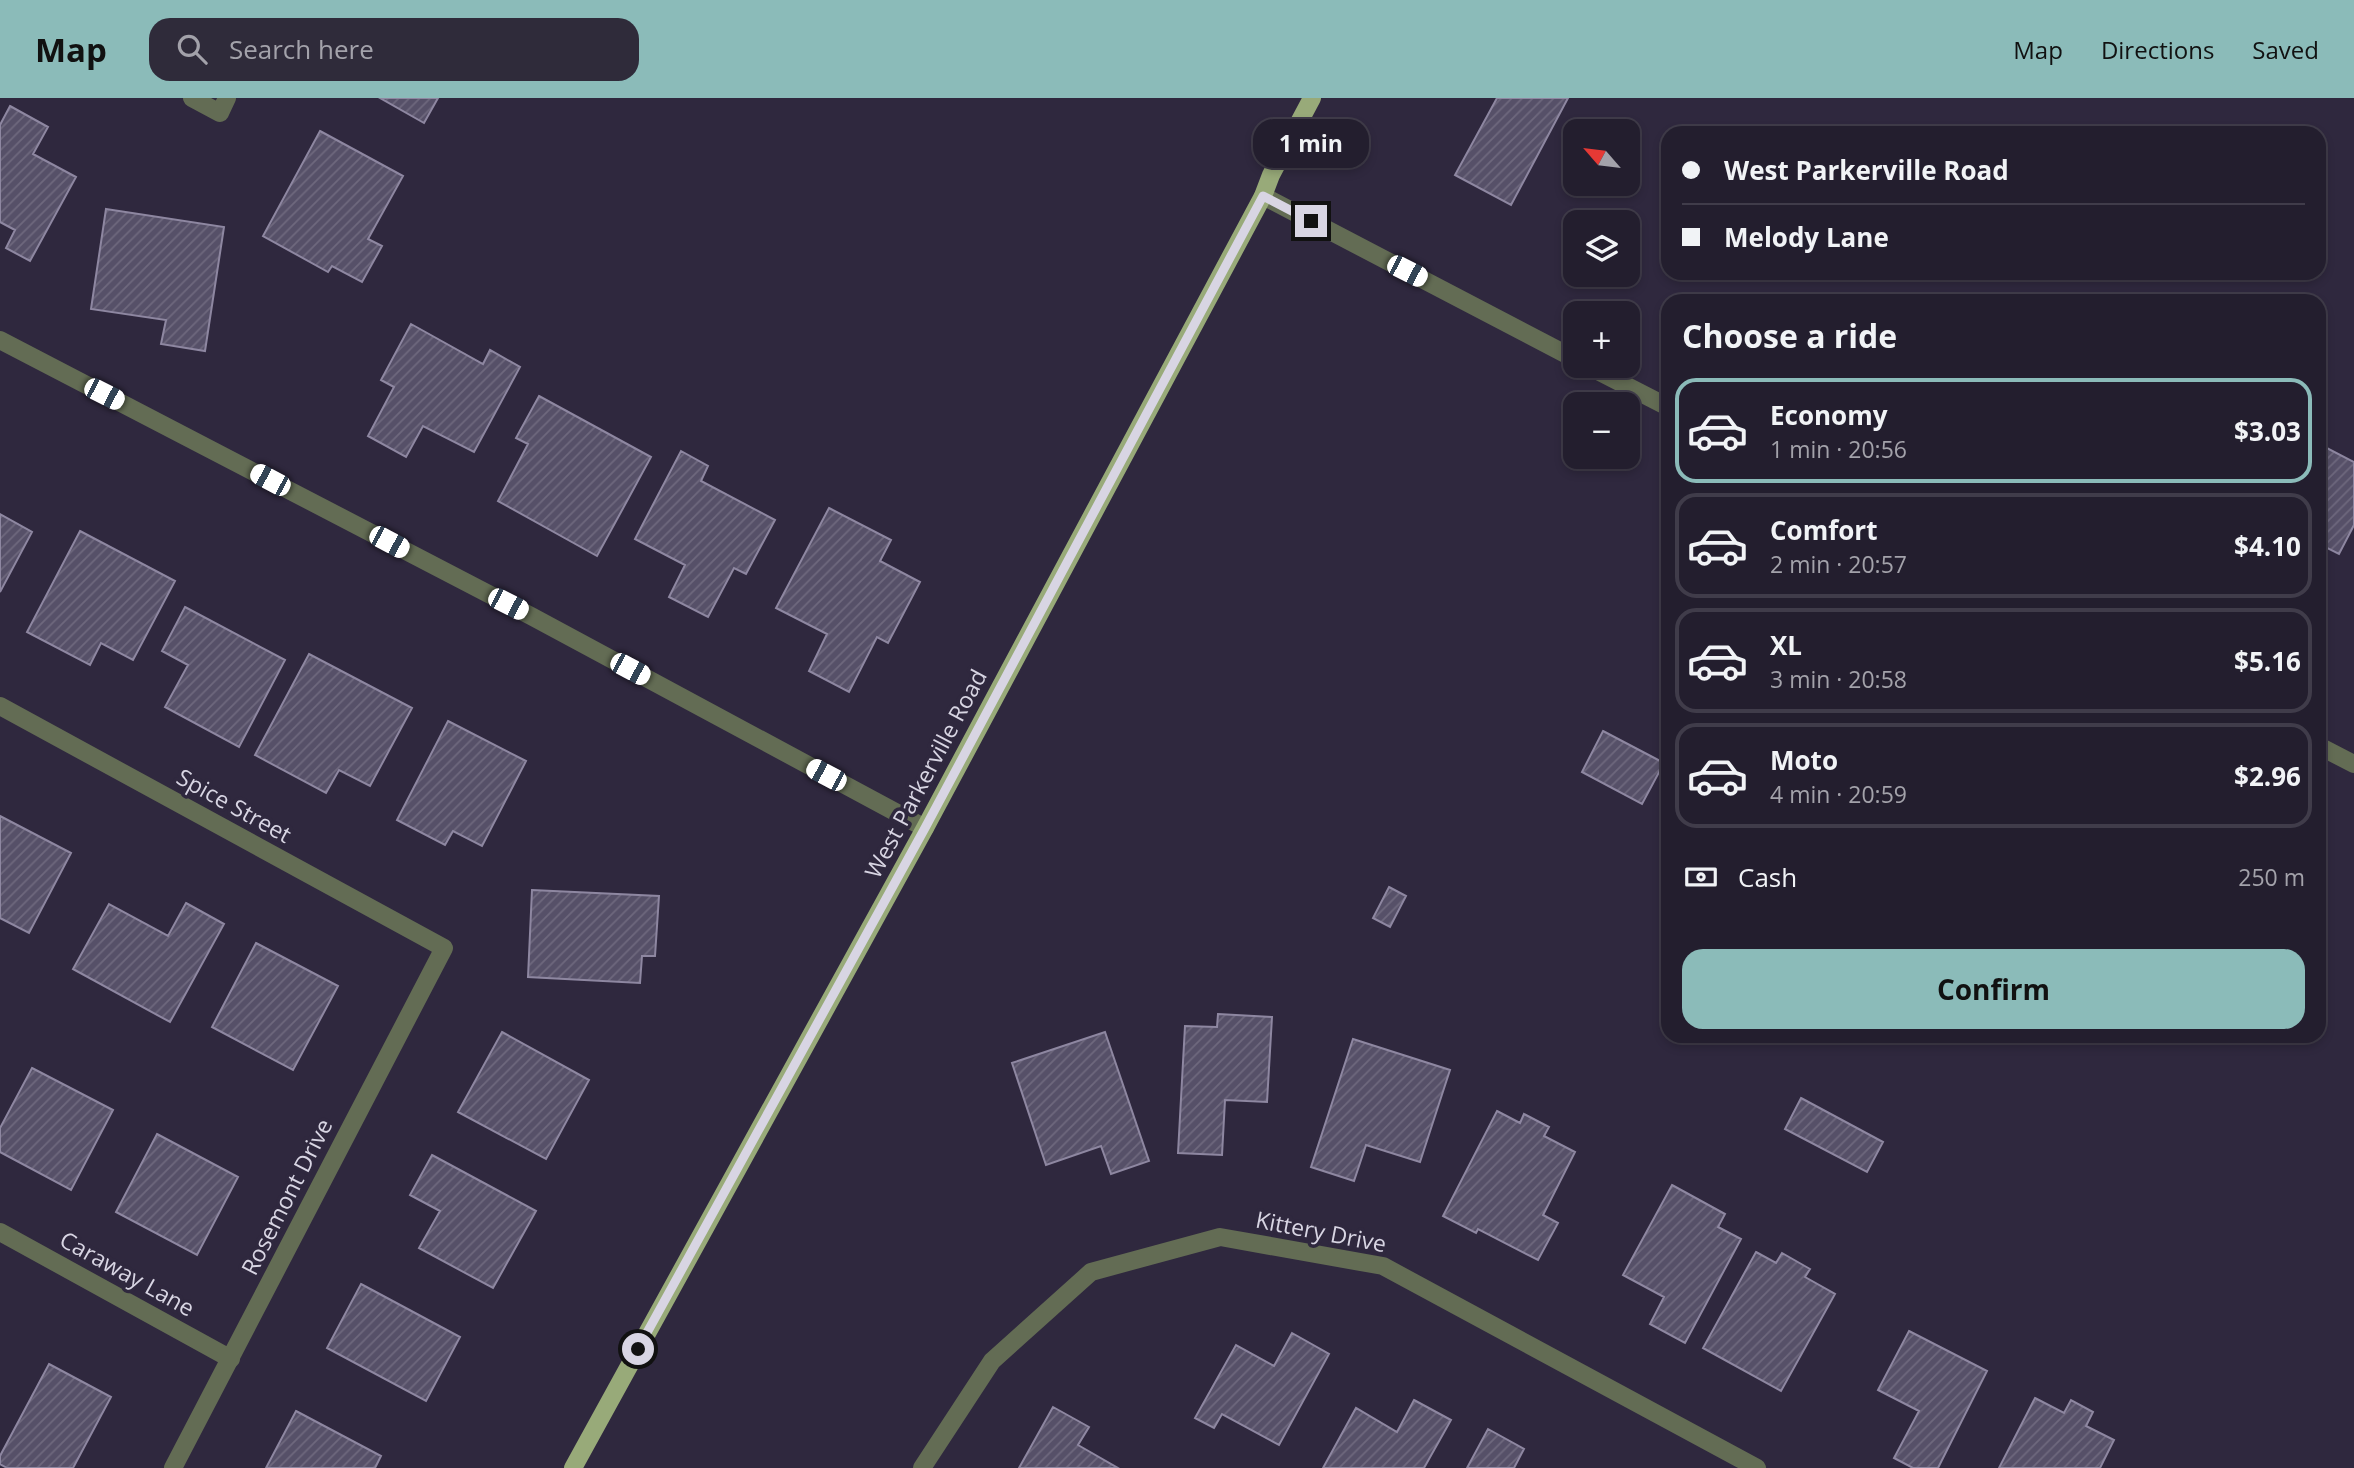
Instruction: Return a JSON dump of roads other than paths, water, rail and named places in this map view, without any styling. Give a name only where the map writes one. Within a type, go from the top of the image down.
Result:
[{"type":"main road","name":"West Parkerville Road","points":[[573,1468],[925,828],[1263,196],[1271,175],[1312,98]]},
{"type":"street","points":[[192,98],[223,105]]},
{"type":"street","points":[[1263,196],[1563,353]]},
{"type":"street","points":[[0,340],[531,616],[925,828]]},
{"type":"street","points":[[1611,378],[1661,403]]},
{"type":"street","name":"Spice Street","points":[[0,706],[444,948]]},
{"type":"street","points":[[2326,750],[2354,764]]},
{"type":"street","name":"Rosemont Drive","points":[[173,1468],[444,948]]},
{"type":"street","name":"Caraway Lane","points":[[0,1231],[231,1359]]},
{"type":"street","name":"Kittery Drive","points":[[922,1468],[992,1361],[1091,1272],[1220,1237],[1383,1266],[1757,1468]]}]
